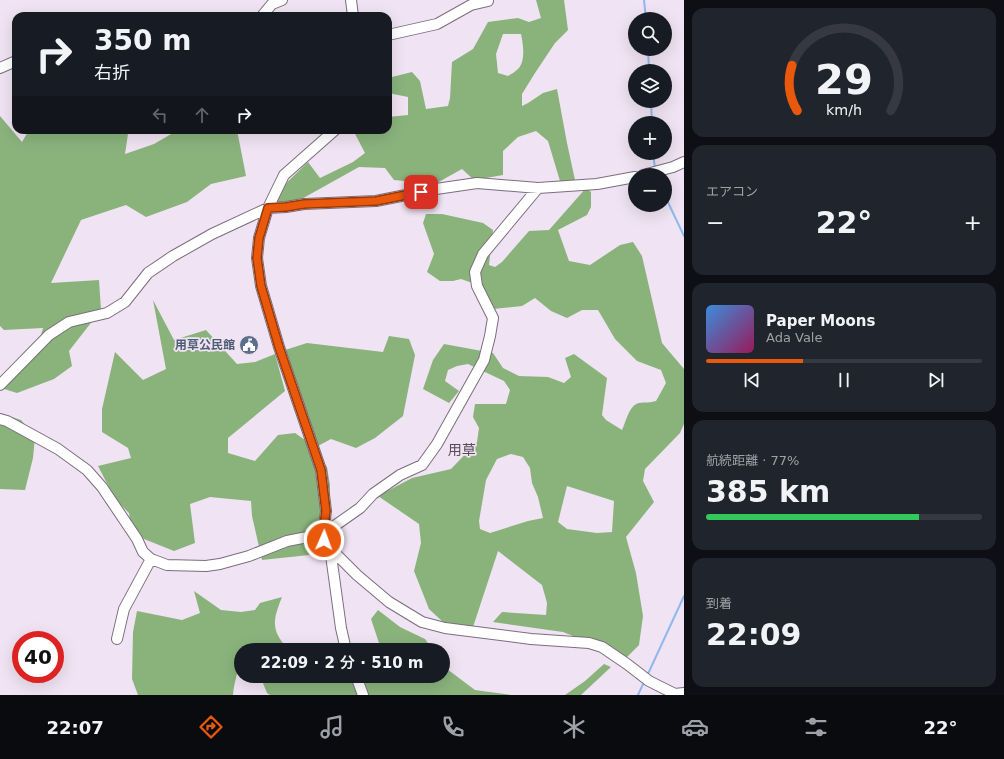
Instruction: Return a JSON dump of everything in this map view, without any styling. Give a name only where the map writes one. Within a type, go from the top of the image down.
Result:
[{"type":"street","points":[[265,12],[272,4],[282,0]]},
{"type":"street","points":[[351,0],[352,12]]},
{"type":"street","points":[[392,34],[437,24],[471,5],[488,1]]},
{"type":"street","points":[[0,68],[12,63]]},
{"type":"street","points":[[330,134],[284,175],[268,208],[259,238],[257,258],[261,286],[279,347],[321,470],[326,511],[323,534],[324,540],[357,575],[389,602],[422,622],[445,628],[531,639],[589,643],[602,647],[649,681],[675,694],[684,694]]},
{"type":"street","points":[[669,168],[684,162]]},
{"type":"street","points":[[0,385],[49,335],[69,322],[107,313],[125,302],[148,273],[173,256],[212,234],[268,208],[304,204],[376,201],[436,189],[477,184],[538,188],[597,184],[628,178]]},
{"type":"street","points":[[0,419],[8,421],[58,449],[87,470],[102,487],[137,539],[143,552],[151,559],[167,565],[206,566],[220,564],[250,556],[287,541],[323,534],[360,508],[373,494],[400,475],[422,465],[437,444],[484,360],[490,336],[493,318],[477,286],[475,272],[483,254],[538,188]]},
{"type":"street","points":[[330,548],[344,643]]},
{"type":"street","points":[[117,639],[124,608],[151,559]]},
{"type":"street","points":[[358,683],[362,695]]},
{"type":"green space","points":[[536,0],[564,0],[568,30],[555,43],[522,94],[522,106],[543,93],[557,89],[575,180],[560,181],[548,141],[536,131],[518,137],[503,151],[503,175],[474,180],[462,169],[435,184],[394,180],[385,168],[359,167],[298,201],[278,202],[279,190],[308,162],[320,178],[353,162],[365,153],[355,134],[392,134],[392,117],[408,115],[408,97],[392,94],[392,77],[412,72],[420,81],[426,109],[448,106],[450,98],[452,62],[473,49],[488,22],[518,18],[529,22],[541,18]],"holes":[[[503,34],[521,34],[523,57],[521,66],[508,76],[498,73],[496,54]]]},
{"type":"green space","points":[[0,116],[12,130],[12,134],[15,134],[22,142],[27,134],[128,134],[125,154],[154,144],[171,134],[238,134],[246,176],[211,184],[187,202],[146,217],[126,205],[81,220],[51,283],[99,280],[101,310],[69,351],[72,366],[54,379],[17,393],[4,389],[9,380],[35,356],[43,328],[4,330],[0,326]]},
{"type":"green space","points":[[586,188],[591,192],[591,207],[587,215],[558,230],[569,261],[590,265],[620,245],[633,242],[642,256],[662,343],[684,369],[684,424],[680,433],[645,469],[643,481],[654,502],[626,537],[636,573],[643,616],[639,645],[627,657],[563,632],[493,622],[502,612],[546,615],[547,603],[542,585],[498,551],[473,627],[443,622],[429,609],[414,571],[421,543],[419,524],[378,496],[412,478],[451,469],[477,442],[479,428],[473,417],[475,404],[506,404],[510,390],[504,381],[468,364],[457,366],[448,370],[445,381],[459,391],[449,403],[423,389],[433,360],[444,344],[493,353],[503,368],[519,376],[548,377],[564,383],[571,377],[565,358],[574,354],[607,378],[602,415],[606,420],[622,430],[630,410],[636,404],[656,401],[666,383],[661,370],[637,361],[615,339],[598,310],[582,310],[567,318],[551,311],[535,298],[522,306],[493,309],[481,286],[461,279],[453,281],[440,281],[427,272],[434,254],[423,223],[426,214],[442,214],[483,223],[493,230],[489,265],[495,267],[502,262],[529,231],[549,230]],"holes":[[[511,454],[523,457],[530,468],[532,483],[538,497],[543,518],[490,533],[480,529],[479,521],[486,480],[497,459]],[[567,486],[614,501],[612,532],[597,533],[567,529],[558,522]]]},
{"type":"green space","points":[[153,300],[174,340],[206,330],[237,364],[255,362],[275,354],[285,391],[228,438],[228,453],[255,461],[278,435],[295,433],[305,440],[327,467],[330,485],[329,515],[319,546],[309,555],[262,560],[252,516],[251,501],[210,497],[190,504],[195,543],[174,551],[144,539],[131,525],[129,513],[115,499],[98,466],[131,458],[128,448],[102,432],[102,409],[115,352],[143,380],[166,369]]},
{"type":"green space","points":[[389,336],[409,339],[415,355],[403,416],[375,438],[356,448],[331,439],[316,447],[285,350],[307,343],[383,352]]},
{"type":"green space","points":[[0,413],[21,420],[35,437],[33,458],[25,490],[0,489]]},
{"type":"green space","points":[[194,591],[221,610],[241,612],[255,610],[260,603],[282,597],[275,619],[275,625],[276,631],[283,643],[234,643],[234,683],[235,683],[233,695],[138,695],[132,679],[133,632],[137,611],[182,620],[200,613]]},
{"type":"green space","points":[[378,610],[400,627],[425,639],[428,643],[379,643],[371,619]]},
{"type":"green space","points":[[604,664],[611,667],[581,695],[565,695],[585,681]]},
{"type":"green space","points":[[450,671],[475,690],[511,695],[270,695],[267,693],[263,683],[450,683]]},
{"type":"waterway","points":[[644,0],[645,12]]},
{"type":"waterway","points":[[648,56],[649,64]]},
{"type":"waterway","points":[[651,108],[652,116]]},
{"type":"waterway","points":[[654,160],[655,168]]},
{"type":"waterway","points":[[672,211],[684,236]]},
{"type":"waterway","points":[[647,676],[684,596]]},
{"type":"waterway","points":[[638,695],[644,682]]},
{"type":"place","name":"用草公民館","points":[[249,345]]},
{"type":"district","name":"用草","points":[[462,450]]},
{"type":"route","points":[[324,540],[323,534],[326,511],[321,470],[279,347],[261,286],[257,258],[259,238],[268,208],[304,204],[376,201],[421,192]]}]
